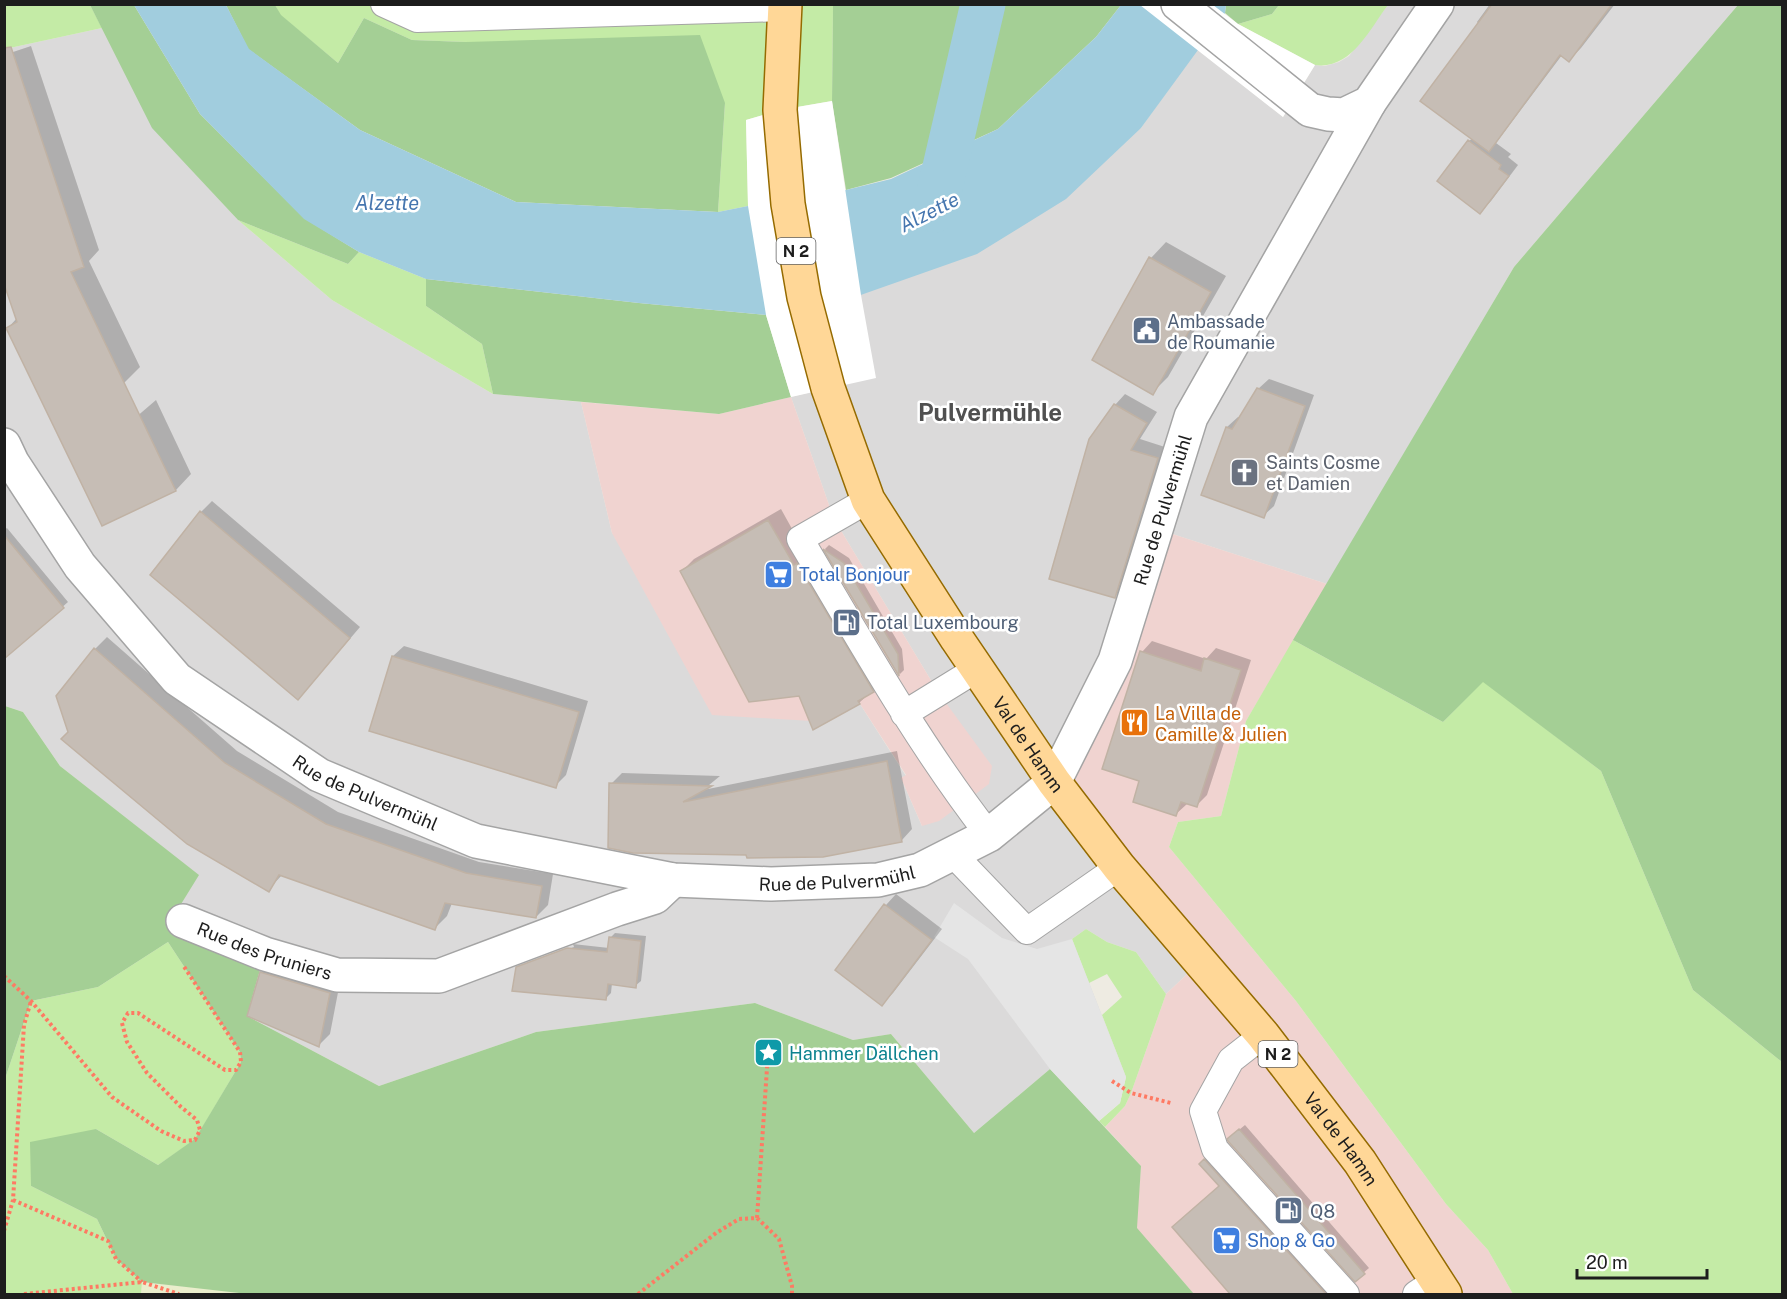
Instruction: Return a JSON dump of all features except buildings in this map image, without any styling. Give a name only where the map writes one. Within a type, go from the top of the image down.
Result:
[{"type":"main road","name":"Val de Hamm","points":[[784,6],[780,110],[788,204],[804,297],[828,388],[868,500],[977,669],[1054,782],[1119,867],[1263,1035],[1360,1162],[1433,1290]]},
{"type":"street","points":[[1178,4],[1310,110],[1344,115],[1369,103]]},
{"type":"street","name":"Rue de Pulvermühl","points":[[4,445],[12,462],[80,566],[177,679],[319,775],[476,841],[673,880],[771,884],[878,880],[920,870],[989,835],[1054,782],[1115,660],[1191,417],[1369,103],[1437,4]]},
{"type":"street","name":"Rue des Pruniers","points":[[183,921],[265,954],[337,975],[439,976],[655,897],[673,880]]},
{"type":"lane","points":[[384,4],[417,19],[455,11],[784,6]]},
{"type":"lane","points":[[868,500],[800,539],[904,714],[989,835]]},
{"type":"lane","points":[[904,714],[977,669]]},
{"type":"lane","points":[[952,854],[1027,931],[1119,867]]},
{"type":"lane","points":[[1263,1035],[1231,1060],[1203,1111],[1215,1149],[1346,1294]]},
{"type":"path","name":"Rue des Pruniers","points":[[31,1001],[112,1097],[161,1131],[184,1142],[195,1140],[200,1130],[197,1120],[147,1072],[127,1042],[122,1023],[128,1013],[138,1013],[225,1070],[236,1070],[241,1062],[240,1052],[168,942],[165,931],[170,922],[183,921]]},
{"type":"path","points":[[4,976],[31,1001],[24,1025],[13,1200],[4,1231]]},
{"type":"path","points":[[757,1218],[768,1053]]},
{"type":"path","points":[[1112,1081],[1131,1093],[1203,1111]]},
{"type":"path","points":[[13,1200],[108,1240],[116,1258],[142,1282]]},
{"type":"path","points":[[638,1294],[716,1233],[739,1219],[757,1218],[779,1239],[792,1286],[792,1294]]},
{"type":"path","points":[[24,1294],[142,1282],[179,1294]]},
{"type":"shaded area","points":[[1388,5],[1738,5],[1514,267],[1327,584],[1157,529],[1115,661],[1200,962],[1166,994],[1136,952],[1107,942],[1086,929],[1072,939],[1126,1077],[1099,1121],[1050,1069],[974,1133],[891,1034],[853,1040],[755,1003],[536,1032],[379,1086],[247,1016],[170,922],[198,875],[60,766],[23,712],[5,706],[5,49],[102,28],[153,128],[238,220],[332,300],[493,394],[581,402],[612,533],[860,704],[906,776],[901,778],[922,826],[938,692],[834,519],[791,397],[828,388],[855,297],[1141,128],[1197,49],[1283,117],[1315,65],[1325,66],[1349,56]]},
{"type":"shaded area","points":[[791,397],[834,519],[938,692],[992,766],[989,784],[939,821],[922,826],[901,778],[906,775],[860,704],[828,722],[712,715],[612,533],[581,402],[719,414]]},
{"type":"shaded area","points":[[1157,529],[1327,584],[1246,721],[1221,816],[1178,822],[1169,847],[1296,1001],[1446,1204],[1488,1250],[1513,1294],[1194,1294],[1136,1228],[1141,1166],[1105,1127],[1125,1106],[1131,1093],[1166,994],[1200,962],[1054,782]]},
{"type":"shaded area","points":[[954,903],[1002,938],[1037,949],[1072,939],[1126,1077],[1120,1103],[1099,1121],[1050,1069],[968,959],[934,937]]},
{"type":"green space","points":[[447,4],[833,5],[832,101],[780,110],[746,120],[748,206],[718,212],[725,103],[466,42],[412,40],[364,18],[338,63],[280,15],[275,5],[384,5],[461,16]]},
{"type":"green space","points":[[4,5],[90,5],[102,28],[5,49]]},
{"type":"green space","points":[[90,5],[134,5],[200,114],[304,218],[359,252],[348,264],[238,220],[152,128]]},
{"type":"green space","points":[[226,5],[275,5],[281,15],[338,63],[364,18],[412,40],[466,42],[700,35],[725,103],[718,212],[516,202],[360,130],[248,49]]},
{"type":"green space","points":[[833,5],[1121,5],[1096,37],[998,129],[891,178],[846,190],[832,101]]},
{"type":"green space","points":[[1226,5],[1279,5],[1272,14],[1238,24],[1225,13]]},
{"type":"green space","points":[[1279,5],[1388,5],[1349,55],[1328,65],[1315,65],[1238,24],[1272,14]]},
{"type":"green space","points":[[1738,5],[1782,5],[1782,1062],[1693,990],[1601,771],[1483,682],[1443,722],[1293,640],[1514,267]]},
{"type":"green space","points":[[238,220],[348,264],[359,252],[426,279],[426,306],[482,344],[493,394],[332,300]]},
{"type":"green space","points":[[426,279],[766,315],[791,397],[719,414],[493,394],[482,344],[426,306]]},
{"type":"green space","points":[[1293,640],[1443,722],[1483,681],[1601,771],[1693,990],[1782,1062],[1782,1294],[1513,1294],[1488,1250],[1446,1204],[1296,1001],[1169,847],[1178,822],[1221,816],[1246,721]]},
{"type":"green space","points":[[5,706],[23,712],[60,766],[199,875],[170,922],[261,966],[247,1016],[379,1086],[536,1032],[755,1003],[853,1040],[891,1034],[974,1133],[1050,1069],[1141,1166],[1137,1228],[1194,1294],[248,1294],[142,1282],[116,1259],[97,1219],[31,1186],[30,1142],[96,1129],[158,1165],[195,1139],[241,1062],[240,1052],[168,942],[98,987],[31,1001],[5,1079]]},
{"type":"green space","points":[[1086,929],[1107,942],[1136,952],[1166,994],[1131,1093],[1125,1106],[1105,1127],[1099,1121],[1120,1103],[1126,1077],[1102,1015],[1122,997],[1107,974],[1089,983],[1072,939]]},
{"type":"green space","points":[[168,942],[240,1052],[241,1062],[195,1140],[158,1165],[96,1129],[31,1186],[97,1219],[116,1259],[142,1282],[141,1294],[5,1294],[5,1079],[31,1001],[98,987]]},
{"type":"green space","points":[[142,1282],[244,1293],[248,1294],[141,1294]]},
{"type":"water","name":"Alzette","points":[[134,5],[226,5],[249,49],[360,130],[516,202],[718,212],[846,190],[891,179],[998,129],[1096,37],[1121,5],[1226,5],[1225,13],[1141,128],[1066,199],[977,254],[855,297],[766,315],[426,279],[359,252],[304,219],[200,114]]},
{"type":"pier","points":[[1140,5],[1213,5],[1238,24],[1315,65],[1283,117]]},
{"type":"pier","points":[[832,101],[876,378],[791,397],[766,315],[748,206],[746,120],[780,110]]},
{"type":"waterway","points":[[935,210],[983,4]]},
{"type":"place","name":"Ambassade de Roumanie","points":[[1146,331]]},
{"type":"place","name":"Saints Cosme et Damien","points":[[1245,472]]},
{"type":"place","name":"Total Bonjour","points":[[778,574]]},
{"type":"place","name":"Total Luxembourg","points":[[846,622]]},
{"type":"place","name":"La Villa de Camille & Julien","points":[[1134,723]]},
{"type":"place","name":"Hammer Dällchen","points":[[768,1053]]},
{"type":"place","name":"Q8","points":[[1289,1211]]},
{"type":"place","name":"Shop & Go","points":[[1226,1240]]},
{"type":"district","name":"Pulvermühle","points":[[990,412]]}]
